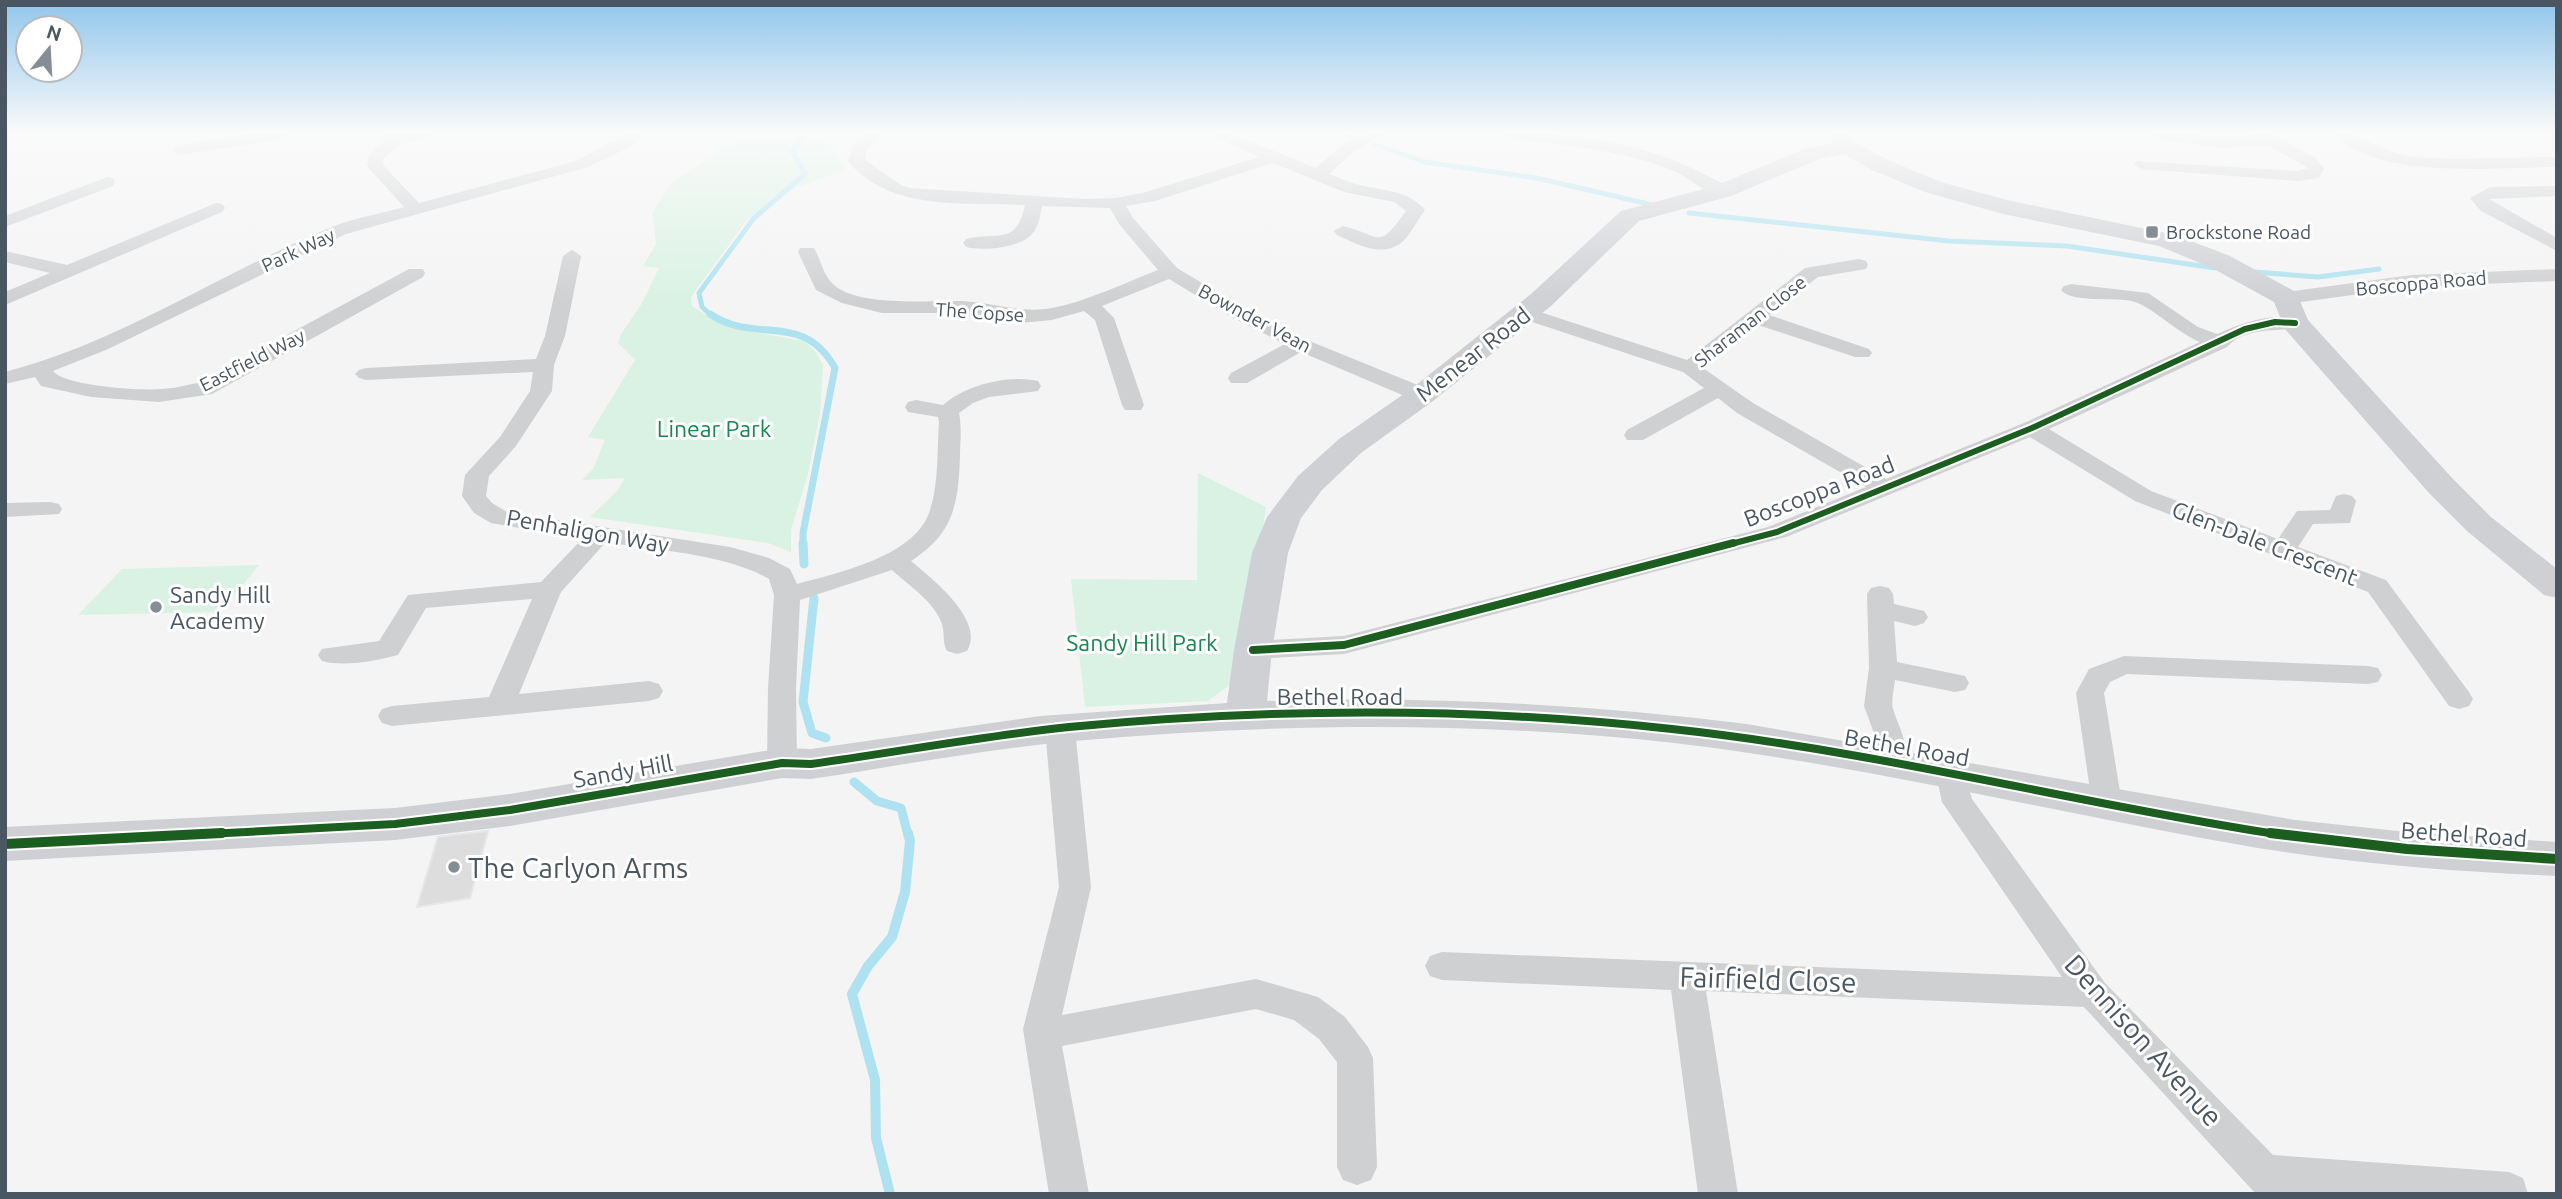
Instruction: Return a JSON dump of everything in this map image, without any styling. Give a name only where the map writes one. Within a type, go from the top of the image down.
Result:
[{"type":"street","points":[[5,222],[89,189]]},
{"type":"street","points":[[396,189],[415,209]]},
{"type":"street","name":"Park Way","points":[[5,378],[40,369],[99,346],[340,230],[489,189]]},
{"type":"street","points":[[895,189],[922,195],[1034,202],[1116,203],[1174,189]]},
{"type":"street","points":[[1355,189],[1400,198],[1416,210],[1395,239],[1375,245]]},
{"type":"street","points":[[1719,189],[1723,191]]},
{"type":"street","name":"Menear Road","points":[[1246,715],[1253,650],[1270,553],[1284,517],[1310,483],[1350,446],[1422,395],[1524,313],[1630,216],[1728,189]]},
{"type":"street","points":[[1942,189],[1963,197],[2166,240],[2221,262],[2290,311],[2441,486],[2479,524],[2557,587]]},
{"type":"street","points":[[2557,191],[2490,192],[2479,198],[2487,207],[2557,246]]},
{"type":"street","points":[[972,243],[995,243],[1023,233],[1027,229],[1034,202]]},
{"type":"street","name":"Bownder Vean","points":[[1116,203],[1125,220],[1170,272],[1237,312],[1300,344],[1422,395]]},
{"type":"street","points":[[5,299],[216,208]]},
{"type":"street","points":[[1343,231],[1395,255]]},
{"type":"street","name":"The Copse","points":[[807,252],[823,286],[849,299],[882,307],[964,307],[1021,317],[1052,314],[1088,304],[1170,272]]},
{"type":"street","points":[[5,256],[67,271]]},
{"type":"street","name":"Penhaligon Way","points":[[572,256],[555,336],[544,365],[541,391],[508,441],[477,475],[474,496],[482,508],[500,518],[730,555],[761,563],[781,575],[787,595]]},
{"type":"street","name":"Sharaman Close","points":[[1524,313],[1690,368],[1812,272],[1859,265]]},
{"type":"street","name":"Eastfield Way","points":[[40,369],[49,381],[91,391],[159,396],[204,389],[416,273]]},
{"type":"street","name":"Boscoppa Road","points":[[1253,650],[1343,645],[1777,532],[2032,428],[2290,311],[2412,281],[2557,275]]},
{"type":"street","points":[[2071,290],[2141,297],[2191,331],[2220,343]]},
{"type":"street","points":[[1088,304],[1104,318],[1133,405]]},
{"type":"street","points":[[1755,317],[1862,353]]},
{"type":"street","points":[[1239,378],[1300,344]]},
{"type":"street","points":[[366,374],[544,365]]},
{"type":"street","points":[[1690,368],[1745,408],[1882,487]]},
{"type":"street","points":[[916,407],[948,412],[962,400],[984,390],[1030,386]]},
{"type":"street","points":[[1635,435],[1719,389]]},
{"type":"street","points":[[782,763],[782,688],[787,595],[837,582],[894,559],[932,531],[941,515],[950,422],[948,412]]},
{"type":"street","name":"Glen-Dale Crescent","points":[[2032,428],[2143,496],[2378,586],[2459,699]]},
{"type":"street","points":[[2283,550],[2306,516],[2341,518],[2344,501]]},
{"type":"street","points":[[5,510],[50,509]]},
{"type":"street","points":[[500,704],[550,589],[600,534]]},
{"type":"street","points":[[894,559],[940,600],[956,623],[957,645]]},
{"type":"street","points":[[332,655],[388,649],[417,601],[550,589]]},
{"type":"street","points":[[1890,762],[1889,736],[1878,706],[1883,668],[1880,602],[1915,617]]},
{"type":"street","points":[[2107,804],[2090,693],[2099,676],[2124,665],[2359,681]]},
{"type":"street","points":[[1883,668],[1955,683]]},
{"type":"street","points":[[392,716],[649,691]]},
{"type":"street","name":"Sandy Hill","points":[[5,844],[395,824],[510,810],[782,763],[811,764],[1060,729],[1246,715]]},
{"type":"street","name":"Bethel Road","points":[[1246,715],[1537,716],[1677,729],[1890,762],[2263,832],[2440,855],[2557,859]]},
{"type":"street","points":[[1060,729],[1075,887],[1042,1034],[1069,1194]]},
{"type":"street","name":"Dennison Avenue","points":[[1951,774],[1957,802],[2093,993],[2272,1183]]},
{"type":"street","name":"Fairfield Close","points":[[1442,966],[2093,993]]},
{"type":"street","points":[[1686,976],[1718,1194]]},
{"type":"street","points":[[1042,1034],[1255,994],[1305,1008],[1332,1028],[1354,1058],[1357,1167]]},
{"type":"street","points":[[2272,1183],[2509,1191]]},
{"type":"green space","name":"Linear Park","points":[[668,189],[793,189],[777,195],[746,221],[691,297],[692,306],[719,323],[803,341],[814,349],[823,365],[820,414],[808,474],[791,530],[791,552],[768,543],[590,517],[617,491],[625,478],[582,480],[593,469],[605,440],[588,437],[635,360],[618,343],[659,268],[643,266],[656,244],[652,213]]},
{"type":"green space","name":"Sandy Hill Park","points":[[1198,473],[1266,507],[1244,650],[1236,680],[1208,701],[1085,707],[1071,579],[1197,580]]},
{"type":"green space","points":[[259,565],[221,612],[78,615],[122,569]]},
{"type":"building","name":"The Carlyon Arms","points":[[488,831],[470,898],[417,907],[438,837]]},
{"type":"waterway","points":[[712,316],[702,307],[699,293],[754,218],[788,189]]},
{"type":"waterway","points":[[1584,189],[1657,206]]},
{"type":"waterway","points":[[1689,213],[1949,241],[2067,246],[2215,268]]},
{"type":"waterway","points":[[2255,272],[2318,277],[2379,269]]},
{"type":"waterway","points":[[710,314],[727,323],[808,339],[822,350],[835,368],[803,543]]},
{"type":"waterway","points":[[803,543],[804,564]]},
{"type":"waterway","points":[[814,598],[803,702],[812,733],[826,738]]},
{"type":"waterway","points":[[854,782],[877,801],[901,808],[908,835]]},
{"type":"waterway","points":[[890,1194],[876,1138],[875,1080],[852,994],[868,966],[892,937],[905,892],[910,841],[908,833]]},
{"type":"cycle path","points":[[1253,650],[1344,645],[1777,532],[2032,428],[2245,329],[2275,322],[2295,323]]},
{"type":"cycle path","points":[[5,844],[395,824],[510,810],[782,763],[811,764],[1040,730],[1222,717],[1373,713],[1600,722],[1747,738],[2295,837],[2407,849],[2557,859]]},
{"type":"place","name":"Brockstone Road","points":[[2152,232]]},
{"type":"place","name":"Sandy Hill Academy","points":[[156,607]]},
{"type":"place","name":"The Carlyon Arms","points":[[454,867]]}]
